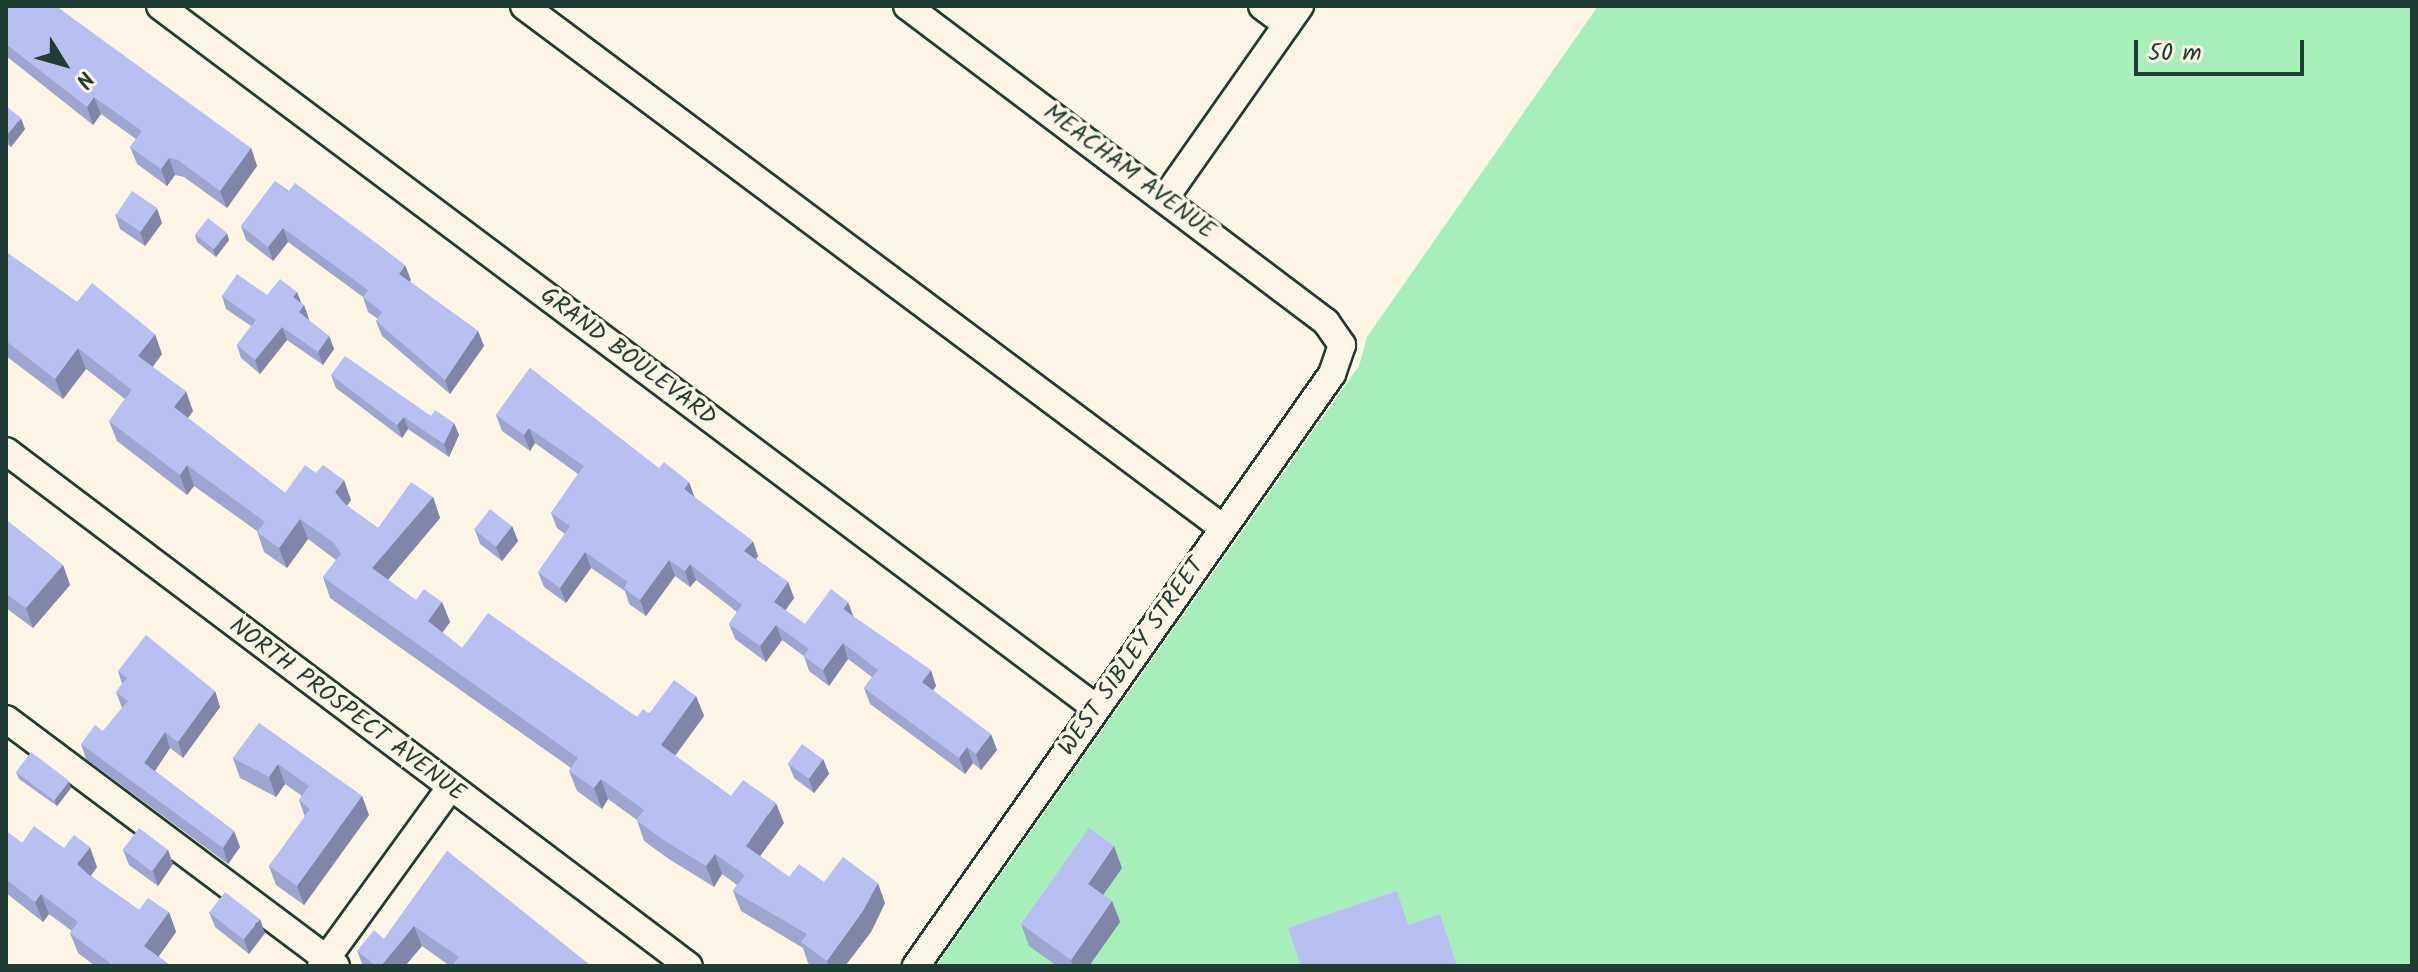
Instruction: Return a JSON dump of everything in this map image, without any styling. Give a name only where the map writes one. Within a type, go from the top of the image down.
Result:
[{"type":"street","name":"GRAND BOULEVARD","points":[[160,6],[1096,708]]},
{"type":"street","points":[[524,6],[1223,528]]},
{"type":"street","name":"MEACHAM AVENUE","points":[[907,6],[1326,322],[1342,345]]},
{"type":"street","points":[[1165,198],[1293,15],[1262,6]]},
{"type":"street","name":"WEST SIBLEY STREET","points":[[916,966],[1332,374],[1342,345]]},
{"type":"street","name":"NORTH PROSPECT AVENUE","points":[[6,451],[689,966]]},
{"type":"street","points":[[6,719],[328,964],[450,788]]},
{"type":"green space","points":[[1598,6],[2412,6],[2412,966],[936,966],[1359,366],[1367,337]]},
{"type":"building","points":[[6,6],[56,6],[251,148],[220,191],[178,160],[169,158],[161,169],[130,147],[142,131],[94,97],[87,107],[6,44]]},
{"type":"building","points":[[6,106],[21,118],[7,135],[6,135]]},
{"type":"building","points":[[275,181],[288,192],[295,183],[379,245],[405,265],[399,274],[478,331],[445,380],[376,321],[382,312],[363,297],[368,290],[283,228],[268,247],[241,226]]},
{"type":"building","points":[[132,191],[157,208],[141,232],[116,215]]},
{"type":"building","points":[[208,218],[227,233],[214,249],[195,235]]},
{"type":"building","points":[[6,252],[77,302],[92,283],[155,334],[138,356],[186,391],[174,407],[285,493],[305,465],[316,473],[323,465],[344,480],[335,492],[345,504],[378,528],[411,482],[433,497],[372,568],[416,600],[424,589],[442,602],[428,621],[462,648],[488,613],[637,717],[643,709],[649,714],[674,680],[696,696],[661,745],[731,796],[743,780],[776,803],[746,846],[789,877],[799,864],[824,882],[843,857],[878,883],[863,911],[827,961],[801,942],[807,934],[733,891],[745,875],[715,854],[706,866],[662,839],[636,820],[644,810],[601,779],[594,788],[569,771],[578,758],[323,577],[341,554],[333,542],[300,519],[279,548],[257,532],[265,522],[187,465],[180,475],[109,421],[132,390],[78,348],[55,379],[6,341]]},
{"type":"building","points":[[237,274],[267,295],[280,279],[297,292],[293,297],[304,305],[299,312],[329,336],[318,352],[282,327],[255,360],[237,345],[256,320],[222,296]]},
{"type":"building","points":[[345,356],[431,416],[435,410],[454,423],[444,444],[404,417],[397,425],[331,375]]},
{"type":"building","points":[[530,368],[659,468],[664,462],[689,482],[684,489],[753,541],[744,551],[788,582],[774,602],[805,624],[831,589],[848,602],[843,609],[931,670],[922,682],[991,734],[976,754],[967,747],[959,758],[864,688],[878,670],[843,643],[823,670],[803,656],[809,649],[776,625],[760,646],[729,624],[742,605],[690,564],[685,571],[669,560],[640,600],[624,588],[628,582],[585,552],[560,588],[538,572],[570,526],[551,513],[584,466],[529,428],[524,435],[496,415]]},
{"type":"building","points":[[490,509],[512,526],[496,547],[474,529]]},
{"type":"building","points":[[6,520],[63,565],[26,608],[6,594]]},
{"type":"building","points":[[146,635],[215,691],[178,742],[165,732],[144,763],[234,831],[223,848],[81,744],[95,725],[103,731],[128,701],[116,692],[127,678],[118,671]]},
{"type":"building","points":[[259,723],[362,796],[297,886],[269,866],[310,809],[299,800],[309,786],[278,764],[269,777],[233,758]]},
{"type":"building","points":[[802,744],[823,759],[809,779],[788,763]]},
{"type":"building","points":[[31,752],[69,781],[54,801],[16,772]]},
{"type":"building","points":[[34,826],[64,848],[74,835],[90,847],[77,864],[139,910],[148,898],[169,912],[144,946],[171,966],[114,966],[70,933],[78,922],[41,894],[35,902],[6,879],[6,831],[22,843]]},
{"type":"building","points":[[139,828],[168,850],[152,871],[123,850]]},
{"type":"building","points":[[1089,828],[1114,846],[1088,884],[1112,901],[1071,960],[1021,924]]},
{"type":"building","points":[[447,851],[591,966],[452,966],[459,957],[414,926],[381,966],[376,966],[357,951],[374,930],[384,939]]},
{"type":"building","points":[[1397,891],[1408,925],[1440,914],[1457,966],[1301,966],[1288,928]]},
{"type":"building","points":[[225,892],[260,919],[244,940],[209,912]]}]
